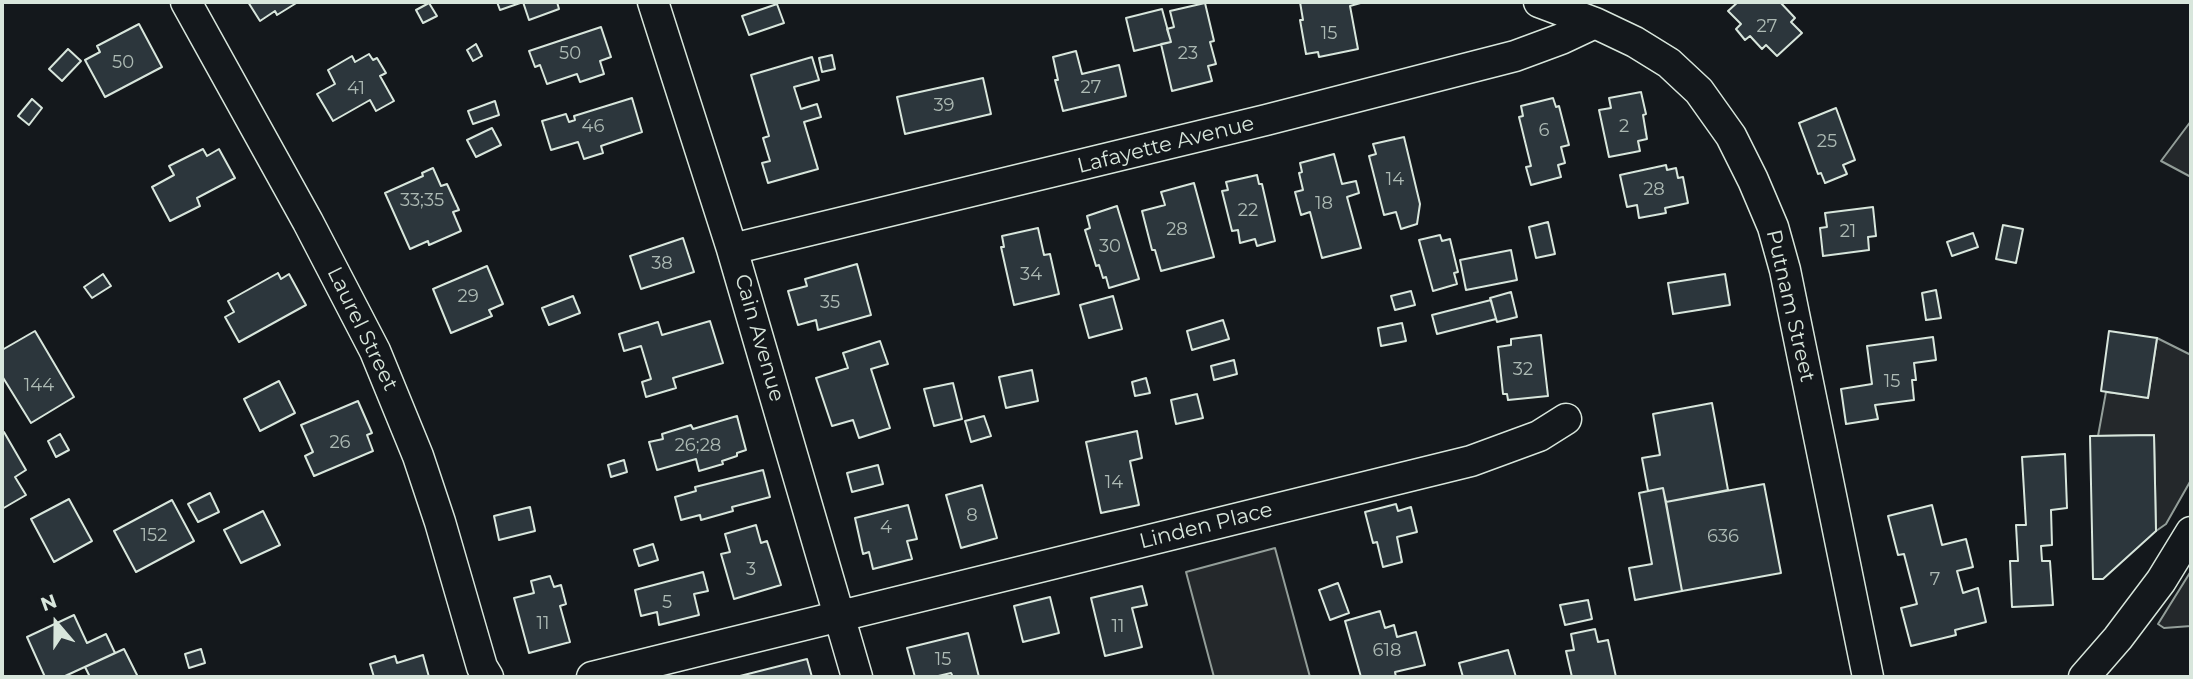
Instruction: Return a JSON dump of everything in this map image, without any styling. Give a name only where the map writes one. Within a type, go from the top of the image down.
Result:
[{"type":"street","name":"Laurel Street","points":[[186,2],[308,222],[375,351],[418,456],[482,667],[488,677]]},
{"type":"street","name":"Cain Avenue","points":[[653,2],[732,249],[857,677]]},
{"type":"street","name":"Putnam Street","points":[[1539,2],[1595,23],[1635,42],[1669,63],[1699,91],[1731,136],[1753,180],[1773,227],[1785,270],[1868,677]]},
{"type":"street","name":"Lafayette Avenue","points":[[732,249],[1266,120],[1502,59],[1561,39],[1595,23]]},
{"type":"street","name":"Linden Place","points":[[840,616],[1471,461],[1539,436],[1566,419]]},
{"type":"street","points":[[2084,677],[2118,638],[2161,581],[2191,532]]},
{"type":"street","points":[[592,677],[840,616]]},
{"type":"shaded area","points":[[2191,121],[2191,177],[2161,161]]},
{"type":"shaded area","points":[[2157,338],[2191,355],[2191,480],[2166,524],[2156,531],[2154,435],[2098,436],[2106,392],[2148,397]]},
{"type":"shaded area","points":[[1275,548],[1310,677],[1214,677],[1186,572]]},
{"type":"shaded area","points":[[2191,571],[2191,626],[2164,628],[2158,624]]},
{"type":"building","points":[[248,2],[298,2],[277,15],[275,11],[260,21]]},
{"type":"building","points":[[497,2],[523,2],[500,10]]},
{"type":"building","points":[[523,2],[557,2],[559,9],[529,20]]},
{"type":"building","points":[[1300,2],[1364,2],[1350,6],[1358,49],[1319,57],[1318,52],[1306,54]]},
{"type":"building","points":[[1738,2],[1780,2],[1795,18],[1791,22],[1802,33],[1777,56],[1766,45],[1762,49],[1750,36],[1745,40],[1736,29],[1741,24],[1728,11]]},
{"type":"building","points":[[429,3],[437,16],[423,23],[416,10]]},
{"type":"building","points":[[1205,3],[1214,41],[1210,42],[1216,64],[1208,66],[1212,81],[1172,91],[1161,44],[1171,42],[1167,29],[1174,27],[1170,11]]},
{"type":"building","points":[[777,4],[784,23],[749,35],[742,16]]},
{"type":"building","points":[[1162,9],[1171,42],[1134,51],[1126,18]]},
{"type":"building","points":[[139,24],[162,67],[105,97],[85,60],[100,52],[97,46]]},
{"type":"building","points":[[601,27],[611,57],[600,61],[604,74],[580,82],[577,74],[547,84],[540,65],[535,67],[529,51]]},
{"type":"building","points":[[476,44],[482,56],[473,61],[467,50]]},
{"type":"building","points":[[68,49],[81,61],[62,81],[49,69]]},
{"type":"building","points":[[1076,51],[1082,74],[1119,65],[1126,96],[1063,111],[1055,80],[1058,80],[1053,57]]},
{"type":"building","points":[[369,54],[373,60],[377,58],[386,73],[380,76],[394,101],[376,111],[370,100],[333,121],[317,94],[335,84],[328,70],[352,56],[355,62]]},
{"type":"building","points":[[832,55],[835,69],[822,72],[819,58]]},
{"type":"building","points":[[812,57],[819,80],[794,87],[801,109],[817,104],[821,117],[804,122],[818,169],[768,183],[762,163],[770,161],[763,138],[769,136],[751,75]]},
{"type":"building","points":[[983,78],[991,114],[905,134],[897,97]]},
{"type":"building","points":[[1641,92],[1646,114],[1643,115],[1647,139],[1638,141],[1640,151],[1609,157],[1599,110],[1611,108],[1609,98]]},
{"type":"building","points":[[632,98],[642,132],[601,146],[603,153],[584,159],[578,142],[551,150],[542,121],[566,114],[569,122],[575,120],[574,116]]},
{"type":"building","points":[[1553,98],[1556,107],[1559,106],[1569,145],[1561,147],[1565,163],[1558,165],[1561,177],[1531,185],[1526,167],[1531,166],[1519,117],[1523,116],[1521,106]]},
{"type":"building","points":[[32,99],[42,108],[29,125],[18,116]]},
{"type":"building","points":[[495,101],[499,115],[473,124],[468,111]]},
{"type":"building","points":[[1836,108],[1855,160],[1843,165],[1847,174],[1825,183],[1821,173],[1818,174],[1799,123]]},
{"type":"building","points":[[492,128],[501,145],[476,157],[467,140]]},
{"type":"building","points":[[1404,137],[1420,204],[1417,224],[1401,229],[1396,212],[1384,215],[1369,156],[1376,154],[1373,144]]},
{"type":"building","points":[[203,149],[207,156],[219,149],[235,178],[197,198],[200,206],[170,221],[152,187],[174,175],[169,166]]},
{"type":"building","points":[[1334,154],[1342,184],[1356,181],[1359,193],[1347,197],[1361,248],[1322,258],[1310,212],[1301,215],[1295,192],[1303,190],[1300,163]]},
{"type":"building","points":[[1666,165],[1667,170],[1676,168],[1678,178],[1683,177],[1688,203],[1665,208],[1666,213],[1639,218],[1637,205],[1627,207],[1620,175]]},
{"type":"building","points":[[433,168],[441,186],[447,184],[459,210],[453,212],[461,231],[429,245],[428,241],[410,249],[385,193],[423,176],[422,173]]},
{"type":"building","points":[[1257,175],[1259,184],[1262,184],[1275,241],[1257,246],[1255,239],[1240,243],[1238,230],[1232,231],[1222,191],[1228,190],[1226,182]]},
{"type":"building","points":[[1194,183],[1214,257],[1161,271],[1155,250],[1152,250],[1142,211],[1165,205],[1161,192]]},
{"type":"building","points":[[1117,206],[1139,279],[1109,288],[1099,265],[1096,266],[1085,230],[1090,228],[1087,216]]},
{"type":"building","points":[[1873,207],[1876,236],[1868,237],[1869,250],[1823,256],[1820,228],[1827,227],[1825,213]]},
{"type":"building","points":[[1548,222],[1555,254],[1536,258],[1529,227]]},
{"type":"building","points":[[2003,225],[2023,229],[2016,263],[1996,259]]},
{"type":"building","points":[[1038,228],[1044,255],[1050,254],[1059,294],[1014,305],[1001,247],[1004,247],[1002,236]]},
{"type":"building","points":[[1973,233],[1978,247],[1952,256],[1947,242]]},
{"type":"building","points":[[1440,235],[1442,241],[1450,239],[1458,272],[1454,273],[1457,284],[1433,291],[1419,240]]},
{"type":"building","points":[[683,238],[694,272],[641,289],[630,256]]},
{"type":"building","points":[[1511,250],[1517,280],[1466,290],[1460,260]]},
{"type":"building","points":[[857,264],[871,315],[818,330],[816,320],[798,325],[788,291],[807,286],[805,279]]},
{"type":"building","points":[[487,266],[503,304],[489,310],[492,316],[451,333],[433,289]]},
{"type":"building","points":[[278,273],[281,279],[289,274],[306,305],[239,342],[225,317],[234,312],[228,301]]},
{"type":"building","points":[[103,274],[111,286],[92,298],[84,287]]},
{"type":"building","points":[[1725,274],[1730,305],[1673,314],[1668,283]]},
{"type":"building","points":[[1936,290],[1941,318],[1926,320],[1922,293]]},
{"type":"building","points":[[1411,291],[1415,305],[1395,310],[1391,296]]},
{"type":"building","points":[[1511,292],[1517,317],[1497,322],[1490,298]]},
{"type":"building","points":[[573,296],[580,313],[549,325],[542,308]]},
{"type":"building","points":[[1113,296],[1122,329],[1089,338],[1080,305]]},
{"type":"building","points":[[1491,300],[1496,319],[1437,334],[1432,315]]},
{"type":"building","points":[[1223,320],[1229,339],[1192,350],[1187,331]]},
{"type":"building","points":[[710,321],[723,363],[673,378],[676,388],[646,397],[642,382],[651,379],[641,346],[624,351],[619,334],[658,322],[662,335]]},
{"type":"building","points":[[1402,323],[1406,341],[1381,346],[1378,328]]},
{"type":"building","points":[[35,331],[74,397],[31,423],[2,376],[2,350]]},
{"type":"building","points":[[2109,331],[2157,338],[2148,398],[2101,391]]},
{"type":"building","points":[[1541,335],[1548,396],[1508,400],[1507,394],[1503,394],[1498,347],[1511,345],[1511,339]]},
{"type":"building","points":[[1933,337],[1936,360],[1914,363],[1914,400],[1875,405],[1878,419],[1846,424],[1841,389],[1872,384],[1867,346]]},
{"type":"building","points":[[880,341],[888,364],[871,369],[890,428],[859,438],[853,420],[832,426],[816,378],[848,368],[843,353]]},
{"type":"building","points":[[1234,360],[1237,374],[1214,380],[1211,366]]},
{"type":"building","points":[[1032,370],[1038,401],[1006,408],[999,377]]},
{"type":"building","points":[[1146,378],[1150,393],[1135,396],[1132,382]]},
{"type":"building","points":[[279,381],[295,413],[260,431],[244,399]]},
{"type":"building","points":[[953,383],[962,419],[934,426],[924,389]]},
{"type":"building","points":[[1197,394],[1203,418],[1176,424],[1171,400]]},
{"type":"building","points":[[358,401],[372,433],[367,435],[373,451],[314,476],[305,456],[313,452],[301,425]]},
{"type":"building","points":[[1712,403],[1728,490],[1666,502],[1663,488],[1648,491],[1642,458],[1660,455],[1653,414]]},
{"type":"building","points":[[737,416],[746,450],[722,461],[723,464],[699,471],[696,459],[657,470],[649,442],[663,439],[662,434],[691,425],[693,429]]},
{"type":"building","points":[[984,416],[991,436],[971,442],[965,421]]},
{"type":"building","points":[[1137,431],[1142,458],[1130,461],[1139,505],[1101,513],[1086,442]]},
{"type":"building","points":[[4,432],[26,470],[15,477],[26,495],[2,509],[2,433]]},
{"type":"building","points":[[60,434],[69,450],[56,457],[48,441]]},
{"type":"building","points":[[2154,435],[2156,531],[2103,579],[2093,579],[2090,436]]},
{"type":"building","points":[[2065,454],[2067,508],[2051,510],[2052,545],[2041,546],[2042,561],[2050,561],[2053,605],[2012,607],[2010,561],[2018,561],[2016,525],[2026,525],[2022,457]]},
{"type":"building","points":[[624,460],[627,472],[611,477],[608,465]]},
{"type":"building","points":[[878,465],[883,484],[852,492],[847,473]]},
{"type":"building","points":[[763,470],[770,497],[732,507],[733,511],[701,520],[700,515],[681,520],[675,497],[696,491],[695,487]]},
{"type":"building","points":[[1764,484],[1781,573],[1682,591],[1666,502]]},
{"type":"building","points":[[982,485],[997,538],[961,548],[946,495]]},
{"type":"building","points":[[1663,488],[1682,591],[1635,600],[1629,568],[1652,564],[1639,493]]},
{"type":"building","points":[[210,493],[219,512],[198,522],[188,504]]},
{"type":"building","points":[[69,499],[92,541],[54,562],[31,519]]},
{"type":"building","points":[[172,500],[194,541],[136,572],[114,531]]},
{"type":"building","points":[[1396,504],[1398,511],[1411,507],[1417,532],[1397,537],[1402,562],[1383,567],[1365,512]]},
{"type":"building","points":[[908,505],[917,539],[907,541],[912,559],[873,569],[869,552],[863,554],[855,518]]},
{"type":"building","points":[[1932,505],[1942,545],[1966,539],[1973,567],[1957,571],[1963,593],[1978,588],[1986,622],[1955,630],[1956,635],[1911,646],[1901,608],[1917,604],[1904,554],[1898,555],[1888,516]]},
{"type":"building","points":[[530,507],[535,531],[499,540],[494,516]]},
{"type":"building","points":[[263,511],[280,545],[241,563],[224,530]]},
{"type":"building","points":[[756,525],[761,543],[767,541],[781,585],[734,599],[721,554],[730,552],[725,534]]},
{"type":"building","points":[[653,544],[658,560],[639,566],[634,550]]},
{"type":"building","points":[[703,572],[708,591],[694,594],[699,615],[659,625],[657,612],[641,616],[635,590]]},
{"type":"building","points":[[550,576],[554,587],[561,585],[566,604],[560,606],[570,642],[529,653],[514,598],[534,593],[531,581]]},
{"type":"building","points":[[1338,583],[1349,613],[1330,620],[1319,590]]},
{"type":"building","points":[[1142,586],[1147,605],[1132,608],[1142,647],[1105,656],[1091,598]]},
{"type":"building","points":[[1050,597],[1059,633],[1023,642],[1014,606]]},
{"type":"building","points":[[1588,600],[1592,619],[1565,625],[1560,605]]},
{"type":"building","points":[[1380,611],[1385,628],[1394,625],[1397,637],[1416,632],[1425,665],[1395,672],[1396,677],[1361,677],[1345,621]]},
{"type":"building","points":[[74,615],[87,643],[106,634],[115,653],[63,677],[45,677],[27,637]]},
{"type":"building","points":[[1595,629],[1598,642],[1608,640],[1616,677],[1572,677],[1566,651],[1574,650],[1571,634]]},
{"type":"building","points":[[968,633],[979,677],[953,677],[951,673],[915,677],[907,648]]},
{"type":"building","points":[[124,649],[138,677],[90,677],[85,667]]},
{"type":"building","points":[[201,649],[205,663],[189,668],[185,654]]},
{"type":"building","points":[[1508,650],[1516,677],[1463,677],[1459,663]]},
{"type":"building","points":[[423,655],[429,677],[374,677],[370,664],[395,656],[397,663]]},
{"type":"building","points":[[807,659],[812,677],[736,677]]}]
